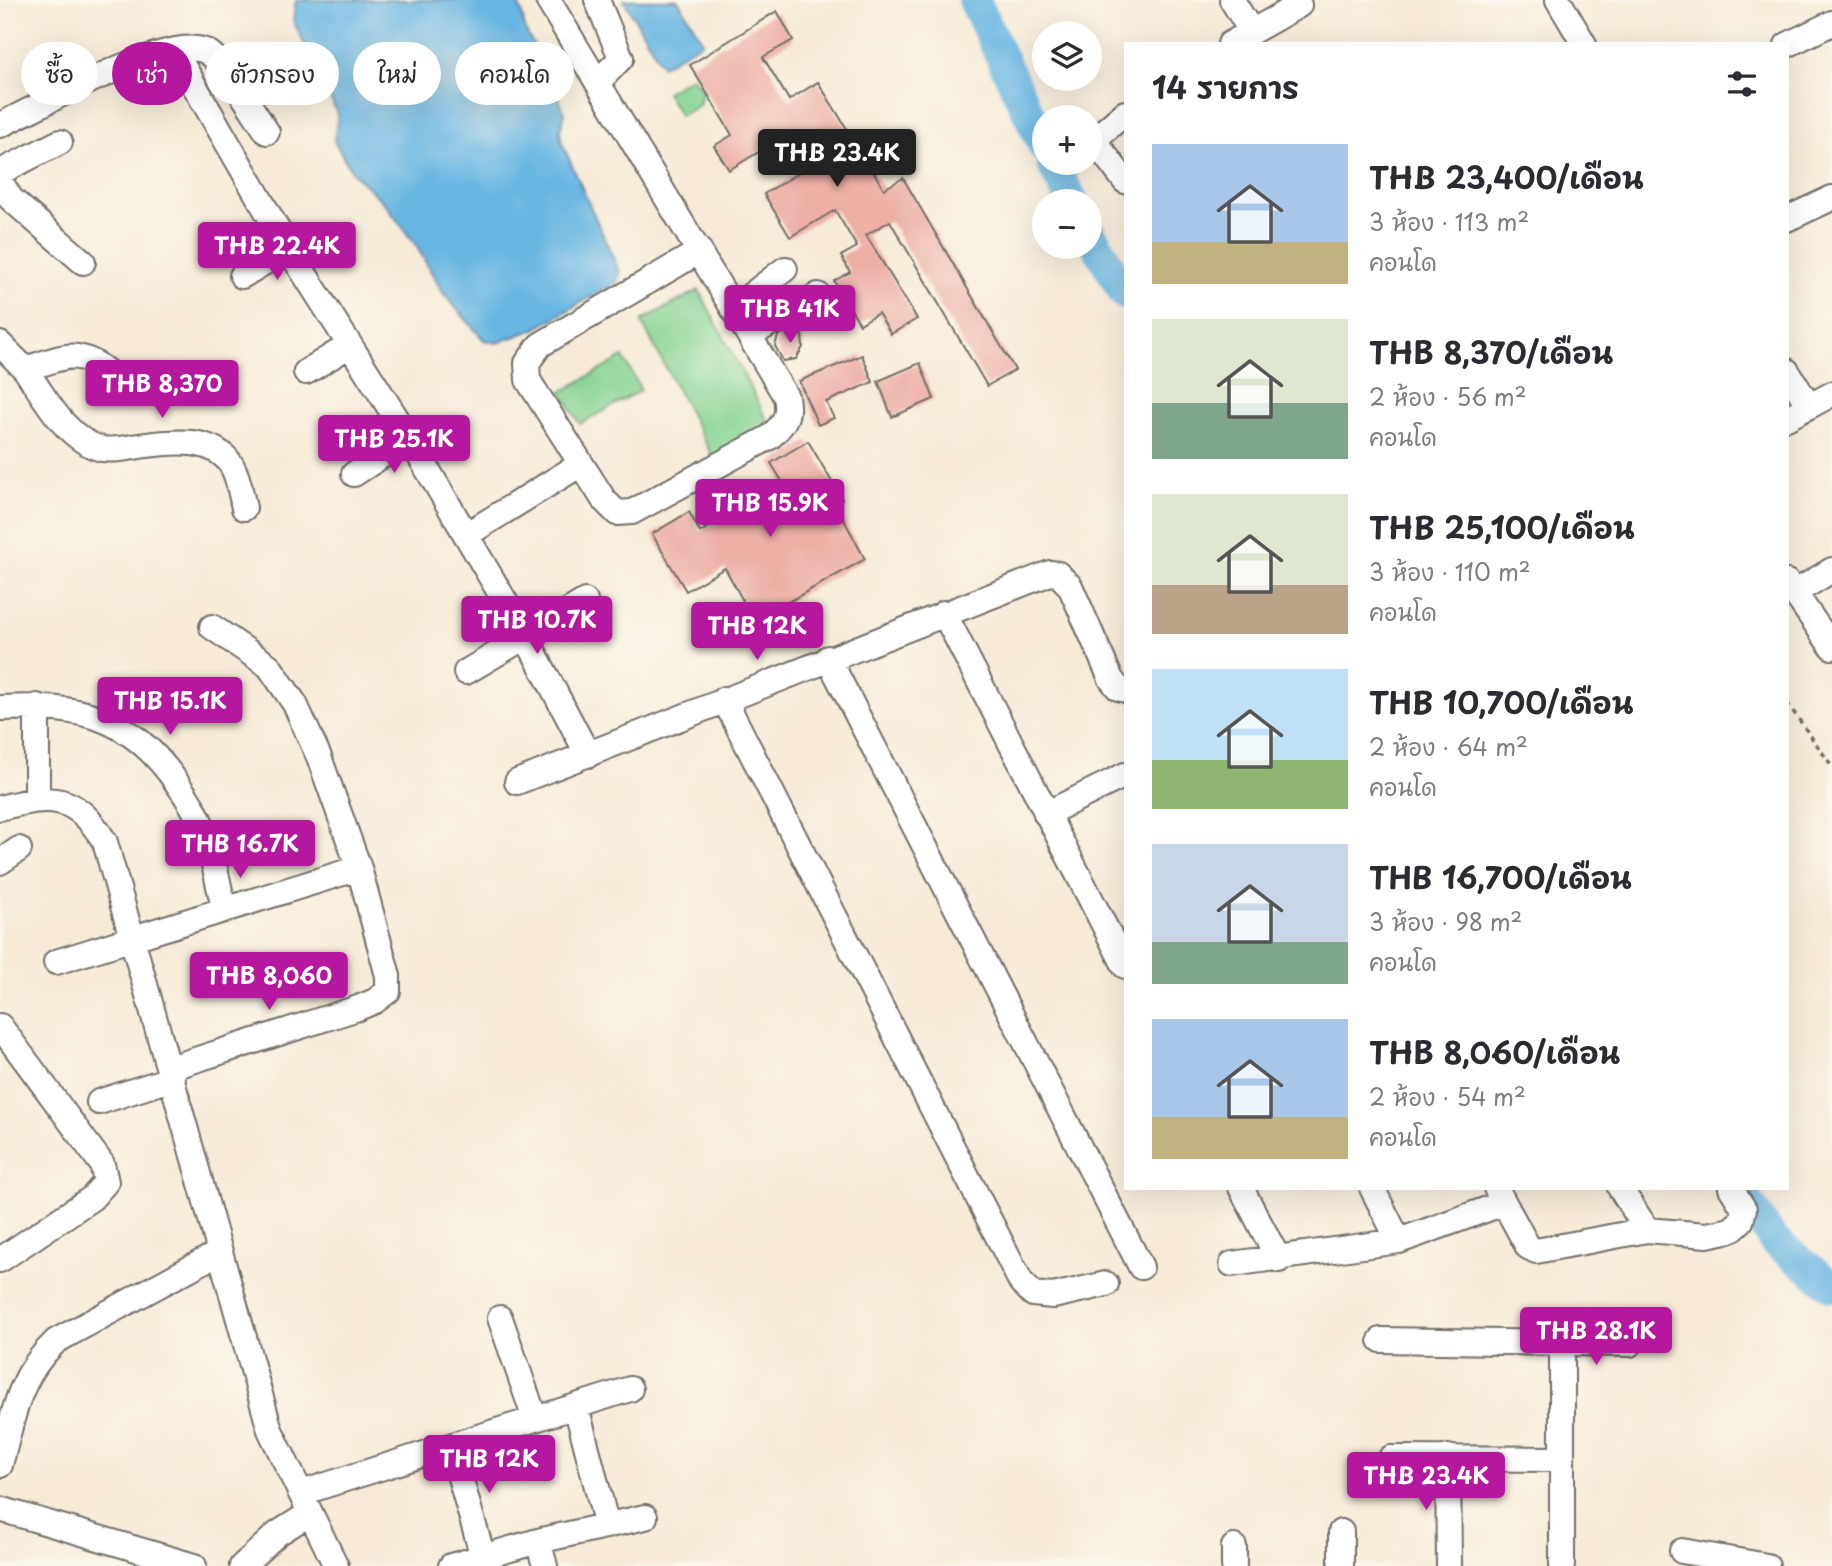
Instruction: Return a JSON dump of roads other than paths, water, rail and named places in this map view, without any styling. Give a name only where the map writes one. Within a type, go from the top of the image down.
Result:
[{"type":"street","points":[[597,0],[621,58],[598,82]]},
{"type":"street","points":[[1232,0],[1241,37],[1299,5]]},
{"type":"street","points":[[1558,0],[1583,42]]},
{"type":"street","points":[[557,3],[598,82],[700,251],[757,331],[786,397],[789,413],[782,426],[770,437],[632,512],[617,513],[604,500],[528,380],[527,363],[540,345],[700,251]]},
{"type":"street","points":[[1789,44],[1832,23]]},
{"type":"street","points":[[192,48],[197,47],[212,55],[267,132]]},
{"type":"street","points":[[0,125],[112,71]]},
{"type":"street","points":[[192,81],[288,248],[409,438],[526,637],[588,755]]},
{"type":"street","points":[[1124,114],[1097,137],[1099,148],[1124,180]]},
{"type":"street","points":[[0,172],[60,142]]},
{"type":"street","points":[[0,181],[11,199],[83,262]]},
{"type":"street","points":[[1789,218],[1832,198]]},
{"type":"street","points":[[242,276],[288,248]]},
{"type":"street","points":[[757,331],[750,296],[785,269]]},
{"type":"street","points":[[757,331],[818,295]]},
{"type":"street","points":[[0,344],[25,369],[58,418],[87,442],[103,449],[174,441],[204,446],[223,454],[233,468],[244,508]]},
{"type":"street","points":[[306,372],[350,345]]},
{"type":"street","points":[[25,369],[80,355],[93,359],[111,375]]},
{"type":"street","points":[[1789,374],[1809,406]]},
{"type":"street","points":[[1789,417],[1832,394]]},
{"type":"street","points":[[354,474],[409,438]]},
{"type":"street","points":[[466,535],[581,464]]},
{"type":"street","points":[[1832,570],[1791,587],[1832,647]]},
{"type":"street","points":[[517,782],[1050,573],[1058,574],[1070,586],[1111,679],[1118,688],[1124,690]]},
{"type":"street","points":[[466,672],[585,601]]},
{"type":"street","points":[[944,613],[1124,964]]},
{"type":"street","points":[[99,1102],[172,1073],[375,1001],[387,991],[388,976],[359,868],[319,757],[295,704],[269,666],[212,627]]},
{"type":"street","points":[[828,658],[1141,1268]]},
{"type":"street","points":[[724,699],[1021,1282],[1033,1294],[1053,1296],[1106,1284]]},
{"type":"street","points":[[1,708],[37,706],[106,720],[132,732],[163,762],[192,804],[204,831],[224,908]]},
{"type":"street","points":[[37,706],[37,799]]},
{"type":"street","points":[[1046,814],[1124,775]]},
{"type":"street","points":[[0,808],[37,799],[62,801],[79,808],[92,821],[105,842],[134,936],[270,1430],[336,1566]]},
{"type":"street","points":[[56,962],[359,868]]},
{"type":"street","points":[[0,1026],[102,1164],[106,1182],[92,1198],[0,1260]]},
{"type":"street","points":[[1242,1190],[1279,1260]]},
{"type":"street","points":[[1373,1190],[1399,1241]]},
{"type":"street","points":[[1621,1190],[1647,1230]]},
{"type":"street","points":[[1232,1264],[1279,1260],[1399,1241],[1500,1196],[1528,1247],[1536,1251],[1647,1230],[1707,1235],[1731,1230],[1741,1221],[1744,1209],[1732,1190]]},
{"type":"street","points":[[0,1465],[23,1381],[36,1360],[56,1341],[220,1252]]},
{"type":"street","points":[[500,1318],[535,1419]]},
{"type":"street","points":[[1381,1340],[1630,1344]]},
{"type":"street","points":[[1562,1344],[1562,1566]]},
{"type":"street","points":[[242,1566],[277,1534],[305,1503],[451,1446],[630,1389]]},
{"type":"street","points":[[576,1406],[607,1526]]},
{"type":"street","points":[[451,1446],[483,1557]]},
{"type":"street","points":[[1447,1457],[1449,1566]]},
{"type":"street","points":[[1391,1458],[1562,1458]]},
{"type":"street","points":[[0,1509],[194,1566]]},
{"type":"street","points":[[451,1566],[538,1541],[645,1517]]},
{"type":"street","points":[[1341,1532],[1341,1566]]},
{"type":"street","points":[[538,1541],[545,1566]]},
{"type":"street","points":[[1682,1551],[1741,1564],[1767,1566]]},
{"type":"water","points":[[296,0],[516,0],[532,42],[455,42],[455,105],[562,105],[565,113],[560,129],[561,141],[620,273],[617,282],[535,329],[497,343],[484,340],[443,293],[417,247],[385,204],[353,173],[334,141],[338,115],[333,105],[339,105],[339,42],[303,42],[293,20]]},
{"type":"water","points":[[624,0],[678,0],[703,42],[662,66]]},
{"type":"waterway","points":[[974,0],[1032,121]]},
{"type":"waterway","points":[[1058,175],[1066,189]]},
{"type":"waterway","points":[[1102,254],[1124,292]]},
{"type":"waterway","points":[[1739,1190],[1774,1241],[1832,1286]]}]
